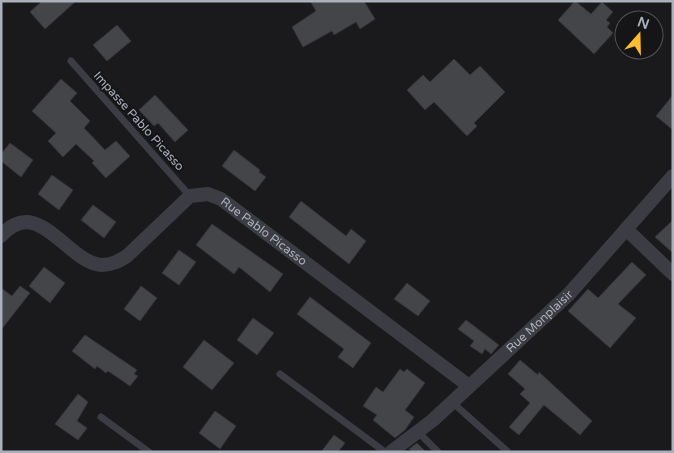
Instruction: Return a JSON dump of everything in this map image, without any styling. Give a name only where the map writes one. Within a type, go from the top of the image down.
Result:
[{"type":"street","name":"Rue Monplaisir","points":[[390,452],[418,432],[452,403],[569,294],[673,176]]},
{"type":"street","name":"Rue Pablo Picasso","points":[[190,196],[208,194],[221,199],[469,386]]},
{"type":"street","points":[[1,236],[14,225],[27,222],[41,225],[86,260],[100,265],[115,263],[127,256],[190,196]]},
{"type":"street","points":[[626,229],[673,274]]},
{"type":"lane","name":"Impasse Pablo Picasso","points":[[70,61],[190,196]]},
{"type":"lane","points":[[280,374],[385,452]]},
{"type":"lane","points":[[452,403],[508,452]]},
{"type":"lane","points":[[101,417],[149,452]]},
{"type":"lane","points":[[418,432],[438,452]]},
{"type":"building","points":[[42,1],[76,1],[45,29],[30,12]]},
{"type":"building","points":[[310,1],[364,1],[375,19],[360,29],[356,22],[334,35],[332,31],[303,47],[292,27],[316,11]]},
{"type":"building","points":[[575,1],[591,14],[602,2],[613,12],[606,20],[610,23],[607,27],[613,33],[594,54],[558,20]]},
{"type":"building","points":[[117,25],[131,41],[107,61],[93,45]]},
{"type":"building","points":[[454,59],[470,75],[480,66],[505,92],[474,123],[477,126],[467,136],[434,102],[425,110],[407,90],[423,75],[430,82]]},
{"type":"building","points":[[61,79],[77,93],[70,101],[90,121],[84,128],[105,150],[116,141],[130,156],[106,178],[92,163],[94,161],[76,144],[63,157],[48,141],[56,133],[32,111]]},
{"type":"building","points":[[155,95],[188,130],[175,142],[158,123],[154,126],[139,110]]},
{"type":"building","points":[[673,95],[673,130],[656,116]]},
{"type":"building","points":[[10,143],[33,160],[21,177],[1,161],[1,154]]},
{"type":"building","points":[[234,150],[266,177],[255,191],[222,166]]},
{"type":"building","points":[[52,175],[73,190],[59,210],[38,194]]},
{"type":"building","points":[[301,201],[346,236],[351,229],[366,241],[349,264],[289,217]]},
{"type":"building","points":[[93,205],[116,222],[104,238],[81,220]]},
{"type":"building","points":[[673,220],[673,253],[655,237]]},
{"type":"building","points":[[212,224],[283,274],[270,292],[239,267],[234,274],[196,245]]},
{"type":"building","points":[[179,250],[196,262],[179,285],[162,273]]},
{"type":"building","points":[[632,262],[646,275],[618,304],[636,318],[610,348],[568,311],[588,289],[598,298]]},
{"type":"building","points":[[44,267],[65,283],[50,303],[29,286]]},
{"type":"building","points":[[407,283],[430,301],[418,316],[394,299]]},
{"type":"building","points":[[20,286],[30,293],[1,330],[1,288],[12,296]]},
{"type":"building","points":[[141,286],[157,298],[140,321],[124,309]]},
{"type":"building","points":[[310,297],[371,343],[353,368],[338,357],[344,349],[297,314]]},
{"type":"building","points":[[253,318],[274,333],[257,355],[237,340]]},
{"type":"building","points":[[466,320],[499,345],[491,354],[485,349],[482,354],[470,346],[474,341],[458,329]]},
{"type":"building","points":[[85,335],[137,370],[134,374],[138,376],[130,386],[108,371],[106,373],[97,366],[95,369],[72,351]]},
{"type":"building","points":[[204,340],[234,363],[212,390],[183,367]]},
{"type":"building","points":[[520,360],[538,375],[539,372],[592,421],[580,435],[544,405],[519,435],[509,427],[530,403],[520,394],[525,389],[508,374]]},
{"type":"building","points":[[400,369],[404,372],[407,369],[425,383],[405,410],[414,417],[405,430],[395,438],[373,420],[377,415],[363,406],[376,387],[383,392]]},
{"type":"building","points":[[78,394],[88,402],[77,421],[87,428],[78,440],[55,424]]},
{"type":"building","points":[[215,411],[236,426],[220,449],[199,433]]},
{"type":"building","points":[[334,435],[345,443],[338,452],[321,452]]},
{"type":"building","points":[[417,443],[426,452],[413,452],[409,449]]}]
